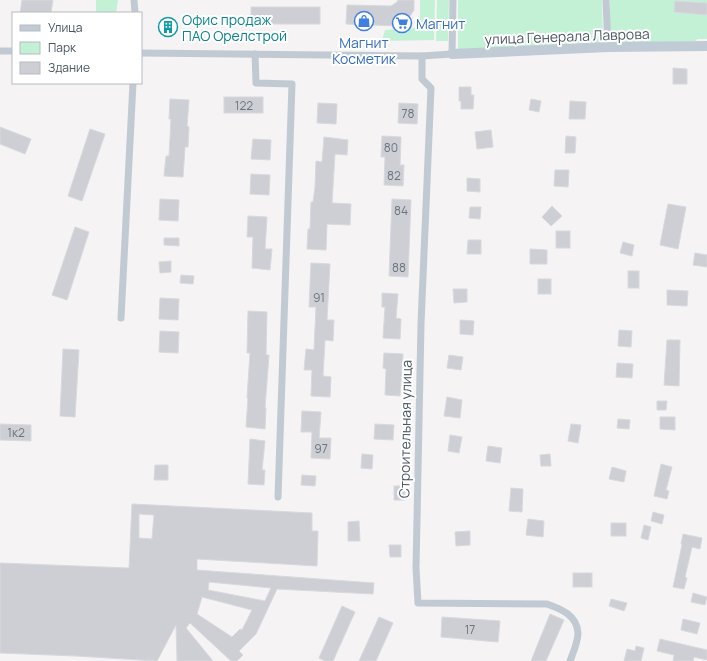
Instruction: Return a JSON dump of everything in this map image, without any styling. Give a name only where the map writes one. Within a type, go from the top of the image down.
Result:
[{"type":"street","points":[[134,0],[134,12]]},
{"type":"street","points":[[452,54],[453,0]]},
{"type":"street","points":[[606,0],[608,48]]},
{"type":"street","name":"улица Генерала Лаврова","points":[[142,53],[422,56],[608,48],[707,46]]},
{"type":"street","points":[[0,51],[12,51]]},
{"type":"street","points":[[255,54],[256,83],[292,84],[278,497]]},
{"type":"street","name":"Строительная улица","points":[[422,56],[422,79],[431,88],[421,324],[416,568],[418,603],[547,604],[560,608],[568,613],[578,632],[570,661]]},
{"type":"street","points":[[121,318],[133,84]]},
{"type":"green space","points":[[96,0],[118,0],[116,12],[96,12]]},
{"type":"green space","points":[[420,0],[435,0],[434,40],[382,41],[385,30],[414,28],[420,22]]},
{"type":"green space","points":[[437,0],[449,0],[448,41],[436,41]]},
{"type":"green space","points":[[458,0],[602,0],[603,38],[600,44],[458,50]]},
{"type":"green space","points":[[610,0],[707,0],[707,39],[697,39],[696,41],[613,44],[610,38]]},
{"type":"building","points":[[22,0],[53,0],[51,12],[20,12]]},
{"type":"building","points":[[398,0],[414,0],[414,10],[407,21],[399,26],[346,24],[347,5],[391,6]]},
{"type":"building","points":[[675,1],[707,3],[707,15],[674,12]]},
{"type":"building","points":[[251,7],[320,7],[320,24],[251,24]]},
{"type":"building","name":"Офис продаж ПАО Орелстрой","points":[[163,21],[173,21],[173,32],[162,32]]},
{"type":"building","points":[[673,68],[687,69],[687,84],[673,84]]},
{"type":"building","points":[[459,87],[471,87],[471,95],[474,95],[473,109],[461,109],[461,101],[459,101]]},
{"type":"building","points":[[224,97],[263,97],[263,113],[224,113]]},
{"type":"building","points":[[170,99],[189,100],[187,126],[189,127],[188,147],[185,147],[183,177],[164,176],[166,156],[169,156],[171,119],[169,119]]},
{"type":"building","points":[[531,99],[541,101],[539,112],[529,110]]},
{"type":"building","points":[[570,101],[586,102],[585,119],[569,119]]},
{"type":"building","points":[[318,103],[337,104],[336,124],[317,123]]},
{"type":"building","points":[[399,103],[418,104],[417,124],[398,123]]},
{"type":"building","points":[[0,127],[31,139],[25,154],[0,144]]},
{"type":"building","points":[[90,129],[105,134],[82,201],[68,196]]},
{"type":"building","points":[[491,130],[493,147],[477,149],[475,132]]},
{"type":"building","points":[[382,136],[401,137],[400,165],[404,165],[403,186],[384,185],[385,157],[381,157]]},
{"type":"building","points":[[566,136],[576,137],[575,153],[565,153]]},
{"type":"building","points":[[324,137],[348,140],[347,155],[335,154],[332,203],[351,204],[350,225],[327,224],[326,250],[307,249],[308,229],[310,229],[311,202],[313,202],[315,187],[316,161],[322,162]]},
{"type":"building","points":[[253,139],[271,140],[270,160],[251,159]]},
{"type":"building","points":[[555,170],[569,170],[568,187],[554,186]]},
{"type":"building","points":[[251,174],[270,175],[269,195],[250,194]]},
{"type":"building","points":[[467,178],[480,179],[480,192],[467,191]]},
{"type":"building","points":[[160,199],[179,200],[178,221],[159,220]]},
{"type":"building","points":[[392,199],[411,200],[408,277],[389,276]]},
{"type":"building","points":[[668,204],[686,207],[678,249],[660,245]]},
{"type":"building","points":[[552,206],[562,216],[551,226],[542,217]]},
{"type":"building","points":[[470,207],[481,207],[480,219],[469,218]]},
{"type":"building","points":[[248,216],[267,217],[265,249],[272,249],[270,270],[252,268],[253,237],[247,237]]},
{"type":"building","points":[[75,227],[89,232],[67,300],[52,295]]},
{"type":"building","points":[[556,231],[570,231],[570,248],[556,248]]},
{"type":"building","points":[[164,238],[179,238],[179,246],[164,245]]},
{"type":"building","points":[[468,240],[481,240],[481,254],[467,254]]},
{"type":"building","points":[[623,242],[634,245],[632,256],[620,253]]},
{"type":"building","points":[[530,249],[547,250],[547,264],[530,264]]},
{"type":"building","points":[[695,253],[707,255],[707,267],[693,265]]},
{"type":"building","points":[[171,261],[171,272],[160,273],[159,262]]},
{"type":"building","points":[[311,263],[330,264],[327,320],[334,320],[333,341],[325,340],[323,376],[331,377],[330,397],[311,396],[312,370],[304,370],[306,349],[314,350],[316,307],[309,307]]},
{"type":"building","points":[[628,271],[639,271],[639,288],[628,288]]},
{"type":"building","points":[[181,275],[194,276],[193,284],[180,283]]},
{"type":"building","points":[[538,279],[551,279],[551,294],[538,294]]},
{"type":"building","points":[[453,289],[467,289],[467,302],[454,303]]},
{"type":"building","points":[[667,290],[688,291],[687,306],[667,305]]},
{"type":"building","points":[[382,293],[398,294],[396,318],[401,319],[400,339],[383,338],[385,307],[382,307]]},
{"type":"building","points":[[160,298],[179,299],[178,320],[159,319]]},
{"type":"building","points":[[248,311],[267,312],[266,355],[269,355],[265,429],[246,427],[250,353],[247,353]]},
{"type":"building","points":[[460,320],[474,321],[473,335],[460,334]]},
{"type":"building","points":[[619,330],[632,331],[631,347],[618,346]]},
{"type":"building","points":[[160,331],[179,332],[178,353],[159,352]]},
{"type":"building","points":[[667,340],[680,340],[679,386],[664,385]]},
{"type":"building","points":[[63,349],[79,350],[75,417],[60,416]]},
{"type":"building","points":[[384,353],[403,354],[400,396],[385,395],[386,369],[383,368]]},
{"type":"building","points":[[449,355],[463,357],[461,370],[447,368]]},
{"type":"building","points":[[617,363],[633,364],[632,378],[616,377]]},
{"type":"building","points":[[447,397],[462,400],[460,418],[444,416]]},
{"type":"building","points":[[657,401],[667,401],[666,410],[657,410]]},
{"type":"building","points":[[302,411],[321,412],[319,438],[331,438],[330,459],[311,458],[312,432],[301,432]]},
{"type":"building","points":[[660,417],[675,417],[675,430],[660,429]]},
{"type":"building","points":[[618,419],[630,420],[629,429],[617,428]]},
{"type":"building","points":[[0,424],[31,425],[31,441],[0,440]]},
{"type":"building","points":[[375,424],[394,425],[393,440],[374,439]]},
{"type":"building","points":[[571,424],[581,425],[578,443],[568,441]]},
{"type":"building","points":[[450,435],[462,437],[459,453],[448,451]]},
{"type":"building","points":[[250,439],[265,441],[262,470],[265,470],[264,485],[248,484]]},
{"type":"building","points":[[488,446],[502,448],[500,463],[486,461]]},
{"type":"building","points":[[362,454],[373,455],[372,469],[361,468]]},
{"type":"building","points":[[550,454],[551,466],[541,466],[540,455]]},
{"type":"building","points":[[661,464],[672,467],[666,490],[669,491],[667,499],[654,496]]},
{"type":"building","points":[[155,465],[168,465],[168,480],[154,480]]},
{"type":"building","points":[[612,467],[626,471],[624,482],[609,479]]},
{"type":"building","points":[[302,475],[316,476],[315,486],[301,485]]},
{"type":"building","points":[[394,486],[405,486],[405,500],[394,500]]},
{"type":"building","points":[[511,488],[523,489],[522,512],[509,511]]},
{"type":"building","points":[[132,504],[312,513],[312,531],[318,531],[317,566],[197,559],[197,570],[374,583],[373,594],[277,589],[256,634],[239,651],[243,655],[237,661],[231,661],[190,623],[186,628],[213,661],[177,661],[176,625],[157,661],[0,653],[0,563],[129,568]],"holes":[[[139,514],[154,515],[152,539],[139,538]],[[209,582],[271,588],[265,601],[208,590]],[[202,597],[252,610],[242,630],[240,629],[232,637],[197,614]]]},
{"type":"building","points":[[653,512],[664,515],[662,524],[651,521]]},
{"type":"building","points":[[528,519],[544,521],[543,537],[526,535]]},
{"type":"building","points":[[359,521],[360,541],[348,541],[348,522]]},
{"type":"building","points":[[611,523],[626,523],[626,536],[611,536]]},
{"type":"building","points":[[644,525],[651,527],[648,540],[641,538]]},
{"type":"building","points":[[470,531],[470,545],[456,546],[455,532]]},
{"type":"building","points":[[683,534],[702,538],[700,549],[692,547],[685,577],[687,578],[684,589],[673,587]]},
{"type":"building","points":[[389,545],[401,545],[401,557],[390,557]]},
{"type":"building","points":[[573,573],[592,573],[592,587],[573,587]]},
{"type":"building","points":[[693,593],[707,597],[705,605],[691,602]]},
{"type":"building","points":[[611,599],[627,603],[624,611],[609,606]]},
{"type":"building","points":[[342,606],[355,612],[333,661],[325,661],[319,658]]},
{"type":"building","points":[[550,614],[564,620],[546,661],[531,661]]},
{"type":"building","points":[[379,617],[393,623],[376,661],[359,661]]},
{"type":"building","points":[[442,617],[500,621],[498,642],[441,637]]},
{"type":"building","points":[[683,619],[700,623],[697,634],[681,630]]},
{"type":"building","points":[[660,639],[707,650],[707,660],[694,657],[693,661],[673,661],[674,655],[657,651]]},
{"type":"building","points":[[636,646],[644,648],[641,661],[624,661],[627,649],[635,651]]},
{"type":"place","name":"Магнит Косметик","points":[[364,21]]},
{"type":"place","name":"Магнит","points":[[402,23]]},
{"type":"place","name":"Офис продаж ПАО Орелстрой","points":[[168,27]]}]
